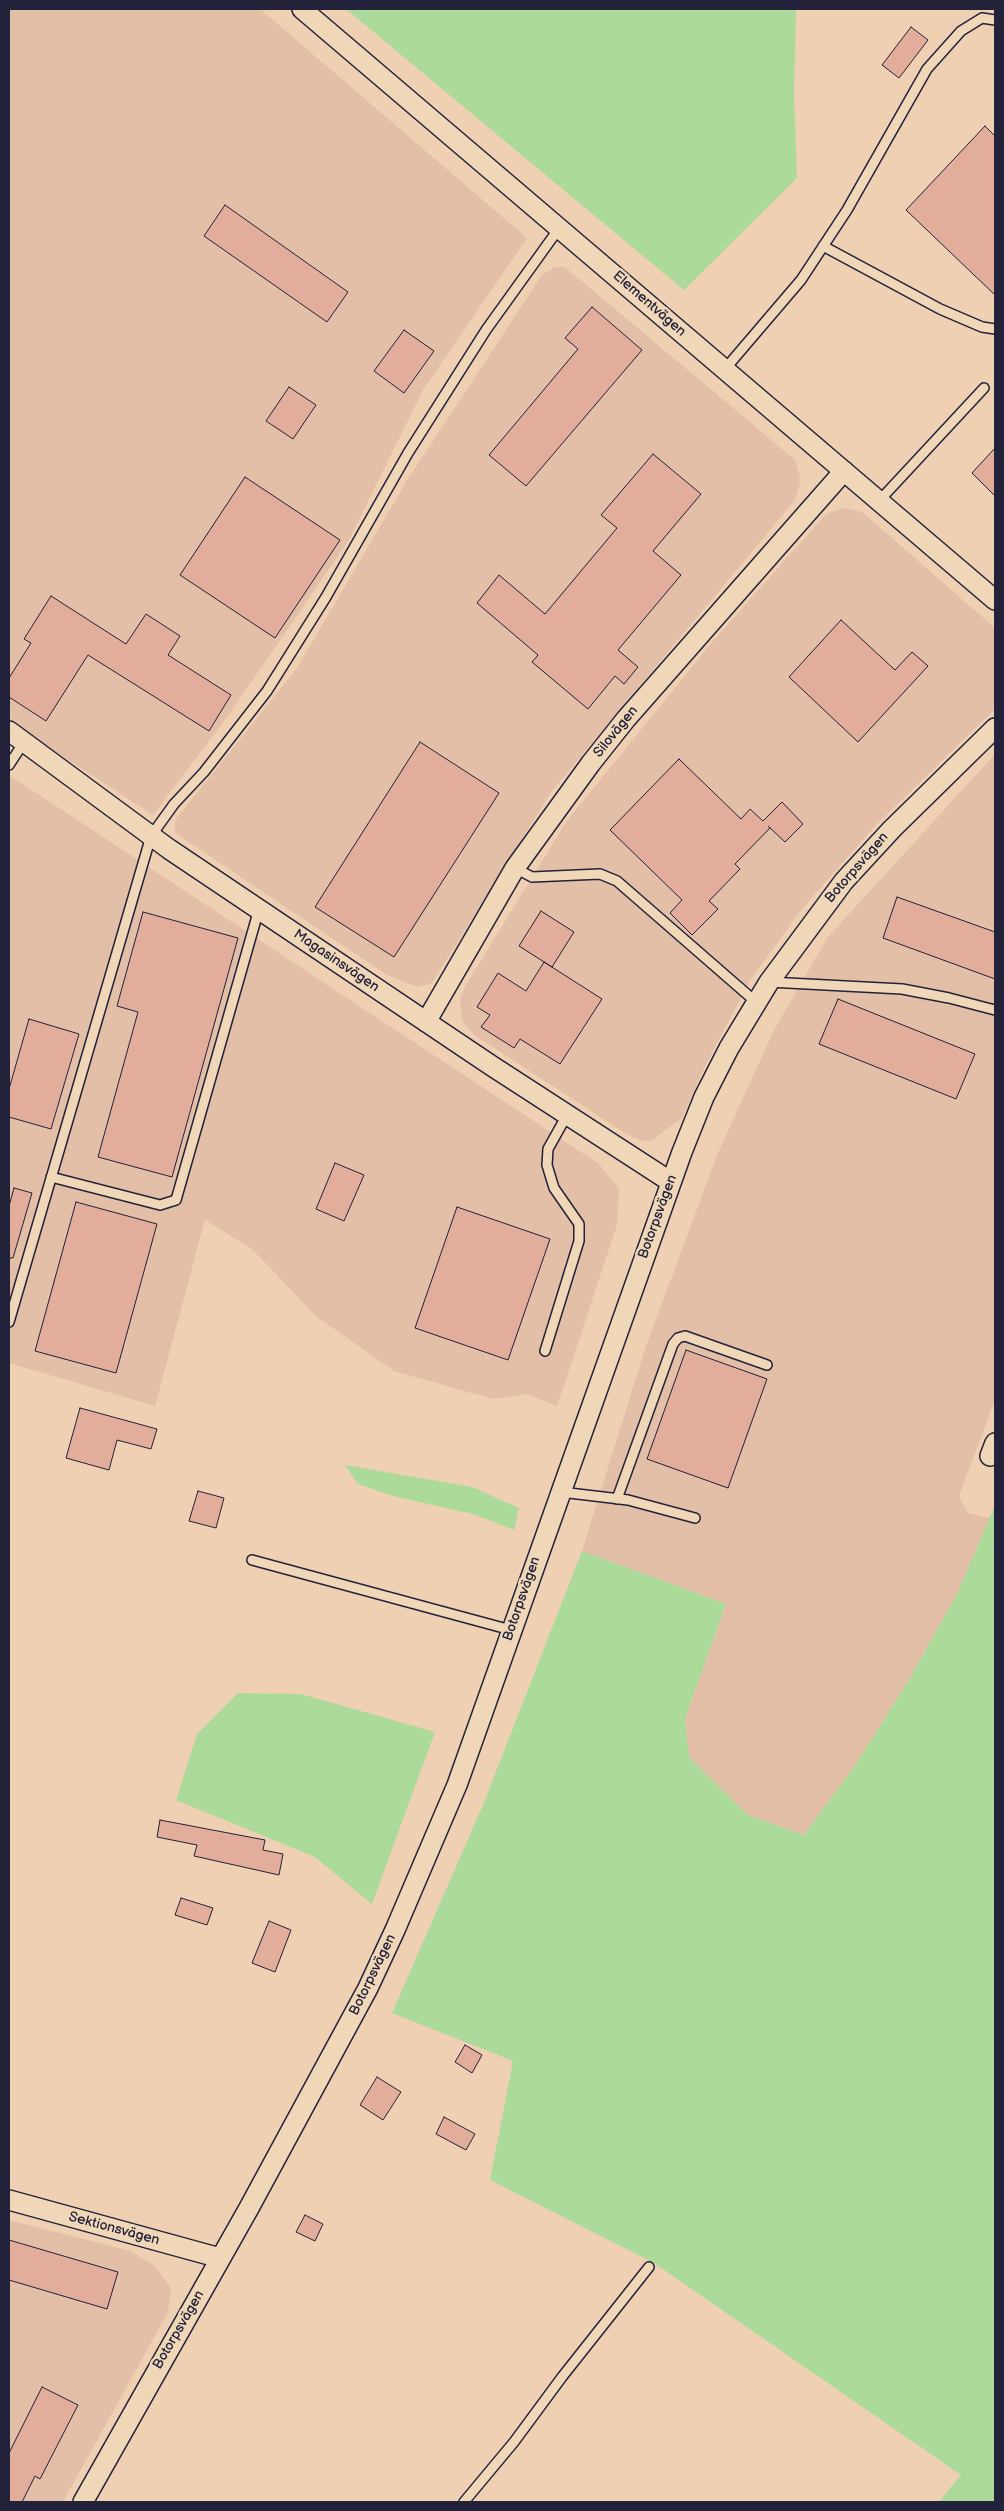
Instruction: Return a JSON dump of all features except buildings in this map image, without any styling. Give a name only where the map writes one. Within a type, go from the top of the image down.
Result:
[{"type":"street","name":"Elementvägen","points":[[302,9],[560,227],[995,600]]},
{"type":"street","name":"Silovägen","points":[[426,1022],[515,868],[585,770],[626,719],[844,471]]},
{"type":"street","name":"Botorpsvägen","points":[[83,2502],[368,1988],[457,1785],[671,1182],[704,1097],[729,1048],[769,982],[844,881],[892,829],[995,728]]},
{"type":"street","name":"Magasinsvägen","points":[[9,730],[151,836],[426,1022],[671,1182]]},
{"type":"street","name":"Sektionsvägen","points":[[9,2200],[220,2258]]},
{"type":"lane","points":[[725,368],[801,280],[847,210],[927,69],[961,31],[982,18],[995,20]]},
{"type":"lane","points":[[9,1322],[151,836],[174,804],[204,772],[267,690],[326,598],[418,437],[486,330],[560,227]]},
{"type":"lane","points":[[823,246],[940,309],[982,327],[995,329]]},
{"type":"lane","points":[[879,501],[984,388]]},
{"type":"lane","points":[[9,765],[24,742]]},
{"type":"lane","points":[[515,868],[532,877],[600,874],[617,881],[756,1002]]},
{"type":"lane","points":[[51,1177],[160,1205],[176,1200],[259,909]]},
{"type":"lane","points":[[769,982],[902,989],[949,998],[995,1010]]},
{"type":"lane","points":[[545,1351],[579,1241],[579,1224],[554,1188],[547,1165],[548,1148],[567,1115]]},
{"type":"lane","points":[[617,1499],[673,1344],[678,1338],[685,1336],[768,1365]]},
{"type":"lane","points":[[560,1492],[617,1499],[695,1518]]},
{"type":"lane","points":[[252,1560],[512,1630]]},
{"type":"lane","points":[[464,2502],[514,2442],[562,2377],[649,2267]]},
{"type":"shaded area","points":[[9,9],[260,9],[527,238],[423,390],[349,540],[230,713],[153,815],[41,742],[9,717]]},
{"type":"shaded area","points":[[555,267],[565,267],[795,460],[801,480],[795,500],[552,791],[432,983],[417,987],[387,975],[175,833],[175,820],[297,668],[406,482],[542,275]]},
{"type":"shaded area","points":[[846,508],[862,512],[995,628],[995,709],[876,825],[801,910],[751,979],[706,1064],[682,1118],[652,1140],[642,1141],[626,1134],[473,1034],[462,1020],[460,999],[466,985],[566,822],[713,641],[827,513]]},
{"type":"shaded area","points":[[995,754],[995,1400],[959,1496],[968,1513],[990,1518],[958,1592],[910,1678],[856,1764],[804,1835],[748,1815],[689,1757],[685,1719],[726,1604],[582,1551],[645,1349],[717,1155],[774,1030],[828,937]]},
{"type":"shaded area","points":[[9,775],[599,1164],[619,1189],[617,1225],[557,1406],[527,1394],[493,1399],[394,1371],[316,1316],[252,1249],[205,1220],[155,1406],[9,1363]]},
{"type":"shaded area","points":[[9,2220],[127,2250],[154,2265],[171,2288],[168,2312],[63,2502],[9,2502]]},
{"type":"green space","points":[[346,9],[796,9],[794,95],[797,178],[684,290]]},
{"type":"green space","points":[[345,1465],[472,1487],[519,1508],[514,1530],[473,1514],[393,1496],[358,1484]]},
{"type":"green space","points":[[995,1505],[995,2502],[939,2502],[961,2475],[654,2263],[490,2180],[513,2061],[392,2013],[483,1805],[582,1551],[726,1604],[685,1719],[689,1757],[748,1815],[804,1835],[856,1764],[910,1678],[958,1592]]},
{"type":"green space","points":[[238,1693],[301,1694],[435,1732],[372,1904],[315,1857],[176,1800],[197,1734]]}]
